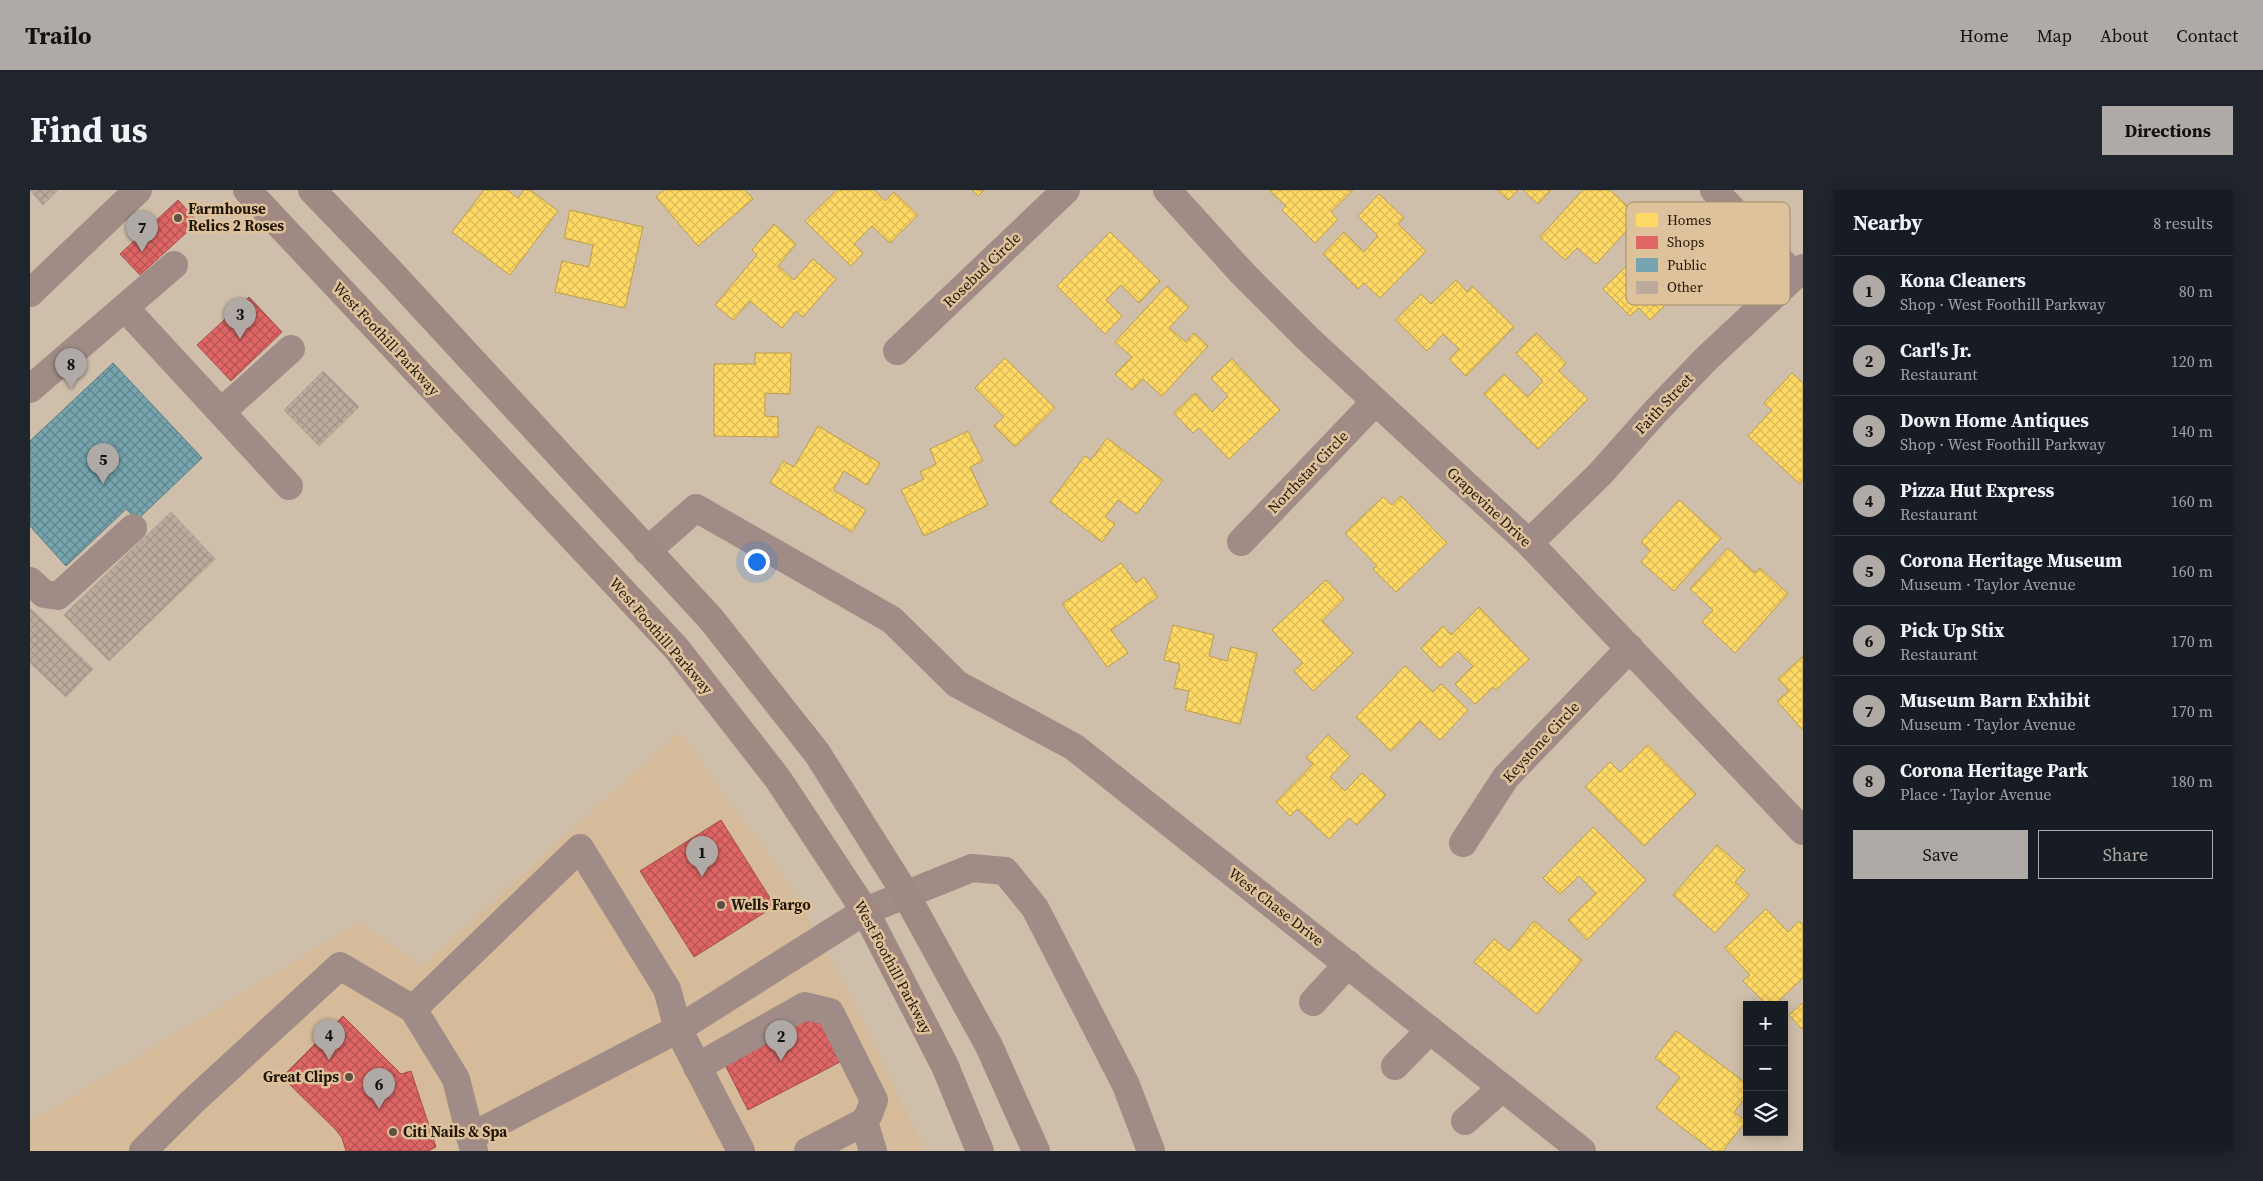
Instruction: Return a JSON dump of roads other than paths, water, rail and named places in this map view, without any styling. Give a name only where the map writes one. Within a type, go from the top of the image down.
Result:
[{"type":"main road","name":"West Foothill Parkway","points":[[247,190],[676,648],[778,780],[865,911],[945,1066],[980,1151]]},
{"type":"main road","points":[[312,190],[386,267],[711,619],[817,753],[905,893],[988,1046],[1036,1151]]},
{"type":"street","points":[[30,293],[138,190]]},
{"type":"street","name":"Rosebud Circle","points":[[897,351],[1066,190]]},
{"type":"street","name":"Grapevine Drive","points":[[1167,190],[1243,274],[1375,402],[1529,543],[1803,830]]},
{"type":"street","points":[[1714,190],[1726,202]]},
{"type":"street","points":[[1790,263],[1799,272]]},
{"type":"street","points":[[30,390],[174,265]]},
{"type":"street","name":"Faith Street","points":[[1529,543],[1600,474],[1656,411],[1706,359],[1764,305]]},
{"type":"street","points":[[125,308],[289,486]]},
{"type":"street","points":[[221,412],[291,349]]},
{"type":"street","name":"Northstar Circle","points":[[1241,542],[1375,402]]},
{"type":"street","name":"West Chase Drive","points":[[647,551],[696,508],[892,620],[957,684],[1074,747],[1348,964],[1575,1149]]},
{"type":"street","points":[[30,581],[44,594],[58,596],[133,528]]},
{"type":"street","name":"Keystone Circle","points":[[1463,843],[1506,777],[1630,648]]},
{"type":"street","points":[[413,1009],[580,848],[667,989],[678,1029],[741,1151]]},
{"type":"street","points":[[143,1151],[192,1102],[340,966],[413,1009],[456,1079],[472,1144],[678,1029],[865,911],[905,893],[972,868],[1005,871],[1035,908],[1126,1085],[1151,1151]]},
{"type":"street","points":[[1314,1002],[1348,964]]},
{"type":"street","points":[[697,1067],[805,1006],[830,1012],[874,1100],[864,1122],[808,1151]]},
{"type":"street","points":[[1395,1066],[1430,1030]]},
{"type":"street","points":[[1465,1121],[1502,1088]]},
{"type":"street","points":[[864,1122],[873,1151]]},
{"type":"place","name":"Farmhouse Relics 2 Roses","points":[[178,218]]},
{"type":"place","name":"Museum Barn Exhibit","points":[[142,252]]},
{"type":"place","name":"Down Home Antiques","points":[[240,339]]},
{"type":"place","name":"Corona Heritage Park","points":[[71,389]]},
{"type":"place","name":"Corona Heritage Museum","points":[[103,484]]},
{"type":"place","name":"Kona Cleaners","points":[[702,877]]},
{"type":"place","name":"Wells Fargo","points":[[721,905]]},
{"type":"place","name":"Pizza Hut Express","points":[[329,1060]]},
{"type":"place","name":"Carl's Jr.","points":[[781,1061]]},
{"type":"place","name":"Great Clips","points":[[349,1077]]},
{"type":"place","name":"Pick Up Stix","points":[[379,1109]]},
{"type":"place","name":"Citi Nails & Spa","points":[[393,1132]]}]
